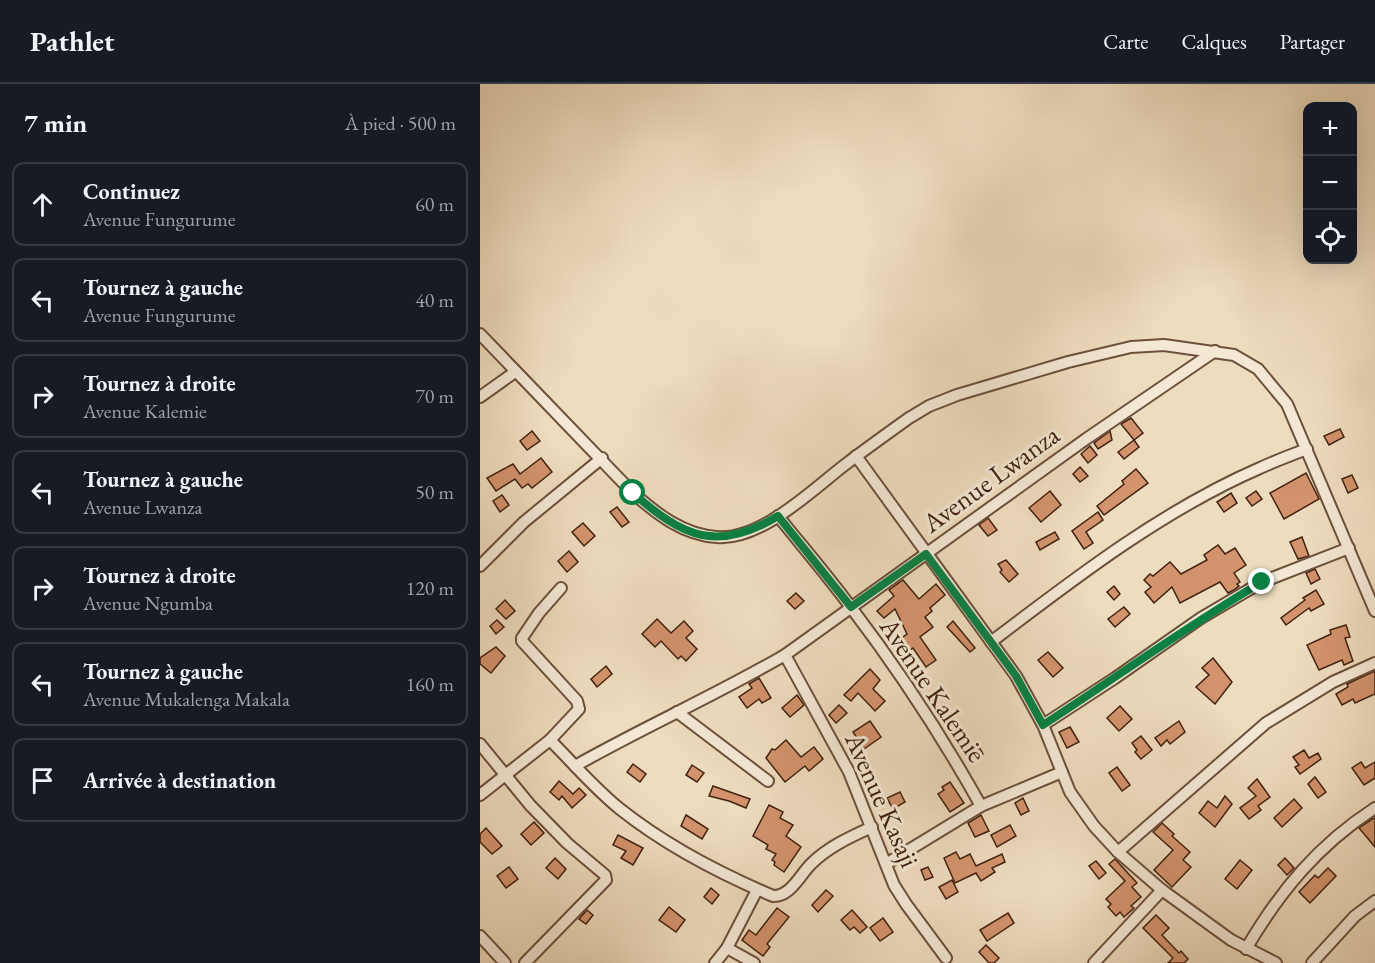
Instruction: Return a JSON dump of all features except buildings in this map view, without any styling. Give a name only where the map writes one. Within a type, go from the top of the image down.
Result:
[{"type":"street","points":[[480,334],[602,458],[633,493],[668,521],[701,535],[718,538],[750,531],[778,516],[909,418],[929,406],[957,395],[1131,347],[1164,345],[1215,351],[1234,356],[1258,369],[1287,404],[1349,548],[1370,584],[1375,611]]},
{"type":"street","name":"Avenue Lwanza","points":[[575,766],[627,736],[784,655],[1086,439],[1215,351]]},
{"type":"street","points":[[480,397],[515,372]]},
{"type":"street","points":[[991,642],[1056,593],[1159,522],[1259,468],[1307,449]]},
{"type":"street","points":[[856,456],[1016,676],[1043,725],[1079,807],[1118,852],[1162,890],[1246,949],[1276,963]]},
{"type":"street","points":[[480,566],[524,522],[602,458]]},
{"type":"street","name":"Avenue Kalemie","points":[[778,516],[851,607],[921,705],[981,806]]},
{"type":"street","points":[[1043,725],[1201,618],[1262,582],[1349,548]]},
{"type":"street","points":[[480,795],[550,740],[578,711],[577,701],[522,642],[522,638],[533,621],[561,588]]},
{"type":"street","name":"Avenue Kasaji","points":[[784,655],[849,772],[894,885],[946,958]]},
{"type":"street","points":[[1118,852],[1266,723],[1333,682],[1375,663]]},
{"type":"street","points":[[677,712],[768,781]]},
{"type":"street","points":[[550,740],[620,809],[656,834],[772,896],[783,895],[821,855],[872,827]]},
{"type":"street","points":[[480,744],[530,805],[567,843],[602,871],[606,880],[525,963]]},
{"type":"street","points":[[886,864],[981,806],[1062,772]]},
{"type":"street","points":[[1246,949],[1266,915],[1309,862],[1328,842],[1375,808]]},
{"type":"street","points":[[715,963],[727,948],[757,890]]},
{"type":"street","points":[[1094,963],[1162,890]]},
{"type":"street","points":[[1312,963],[1355,916],[1375,901]]},
{"type":"street","points":[[480,936],[505,963]]},
{"type":"street","points":[[727,948],[754,963]]},
{"type":"route","points":[[633,493],[668,521],[701,535],[718,538],[750,531],[778,516],[851,607],[926,554],[1016,676],[1043,725],[1201,618],[1262,582]]}]
